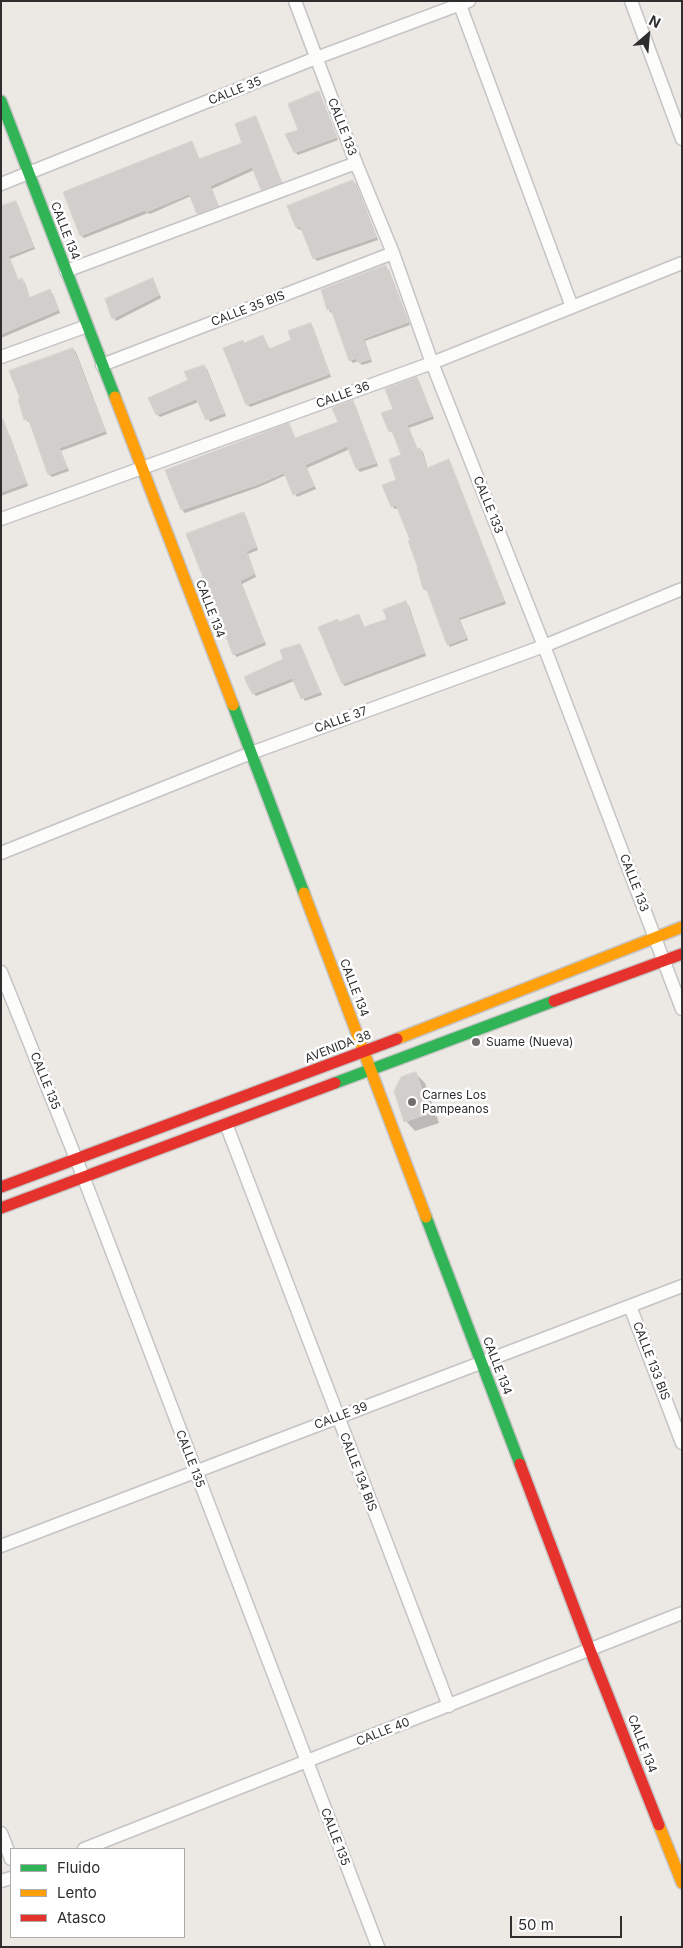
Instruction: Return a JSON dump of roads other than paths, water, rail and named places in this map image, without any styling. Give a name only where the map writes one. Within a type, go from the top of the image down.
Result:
[{"type":"street","name":"CALLE 133","points":[[295,1],[356,163],[393,253],[432,363],[544,646],[682,1009]]},
{"type":"street","points":[[631,1],[682,139]]},
{"type":"street","name":"CALLE 35","points":[[1,184],[316,58],[464,3]]},
{"type":"street","points":[[464,3],[572,307]]},
{"type":"street","name":"CALLE 134","points":[[1,101],[251,753],[590,1650],[682,1883]]},
{"type":"street","points":[[66,271],[356,163]]},
{"type":"street","name":"CALLE 35 BIS","points":[[102,366],[393,253]]},
{"type":"street","name":"CALLE 36","points":[[1,519],[432,363],[682,263]]},
{"type":"street","points":[[1,357],[87,326]]},
{"type":"street","name":"CALLE 37","points":[[1,853],[251,753],[544,646],[682,589]]},
{"type":"street","name":"AVENIDA 38","points":[[1,1187],[363,1052],[682,927]]},
{"type":"street","points":[[1,1208],[682,954]]},
{"type":"street","name":"CALLE 135","points":[[1,972],[83,1176],[378,1947]]},
{"type":"street","name":"CALLE 134 BIS","points":[[226,1124],[449,1706]]},
{"type":"street","name":"CALLE 39","points":[[1,1546],[682,1286]]},
{"type":"street","name":"CALLE 133 BIS","points":[[630,1306],[682,1443]]},
{"type":"street","name":"CALLE 40","points":[[87,1848],[682,1613]]},
{"type":"street","points":[[1,1834],[10,1856]]},
{"type":"place","name":"Suame (Nueva)","points":[[476,1042]]},
{"type":"place","name":"Carnes Los Pampeanos","points":[[412,1102]]}]
